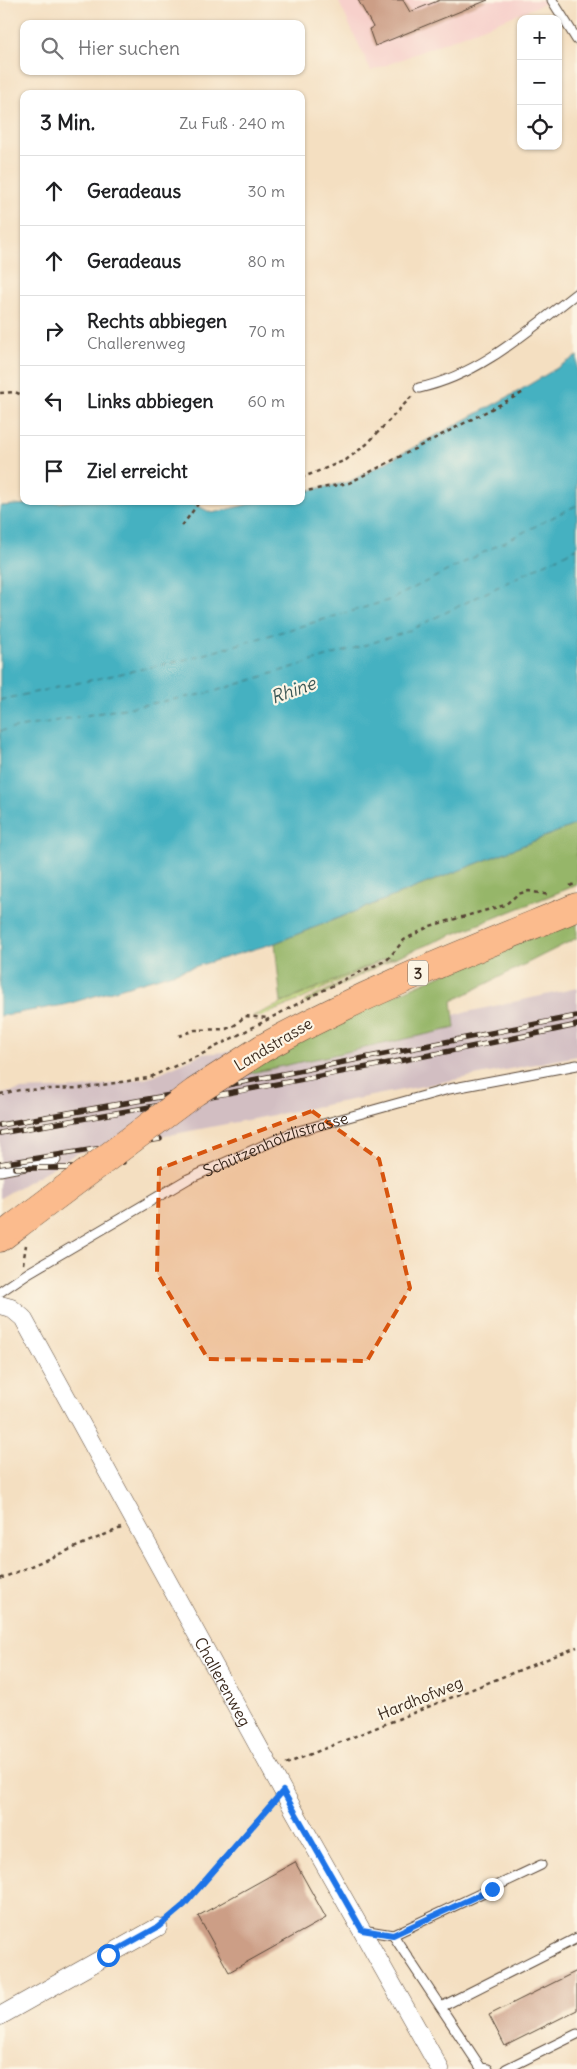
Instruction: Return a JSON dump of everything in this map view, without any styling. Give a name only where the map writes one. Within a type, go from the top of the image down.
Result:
[{"type":"main road","name":"Landstrasse","points":[[15,1234],[195,1092],[263,1048],[317,1018],[572,897]]},
{"type":"street","name":"Challerenweg","points":[[0,1305],[12,1308],[22,1318],[283,1791],[440,2069]]},
{"type":"street","points":[[0,2016],[158,1927]]},
{"type":"lane","points":[[552,0],[577,40]]},
{"type":"lane","points":[[419,388],[449,378],[500,352],[577,293]]},
{"type":"lane","name":"Schützenhölzlistrasse","points":[[0,1292],[28,1273],[188,1179],[291,1133],[449,1089],[577,1065]]},
{"type":"lane","points":[[0,1171],[56,1160]]},
{"type":"lane","points":[[362,1930],[393,1935],[541,1866]]},
{"type":"lane","points":[[393,1935],[481,2068],[488,2069]]},
{"type":"lane","points":[[441,2007],[577,1938]]},
{"type":"lane","points":[[506,2069],[577,2034]]},
{"type":"path","points":[[305,476],[346,460],[367,444],[419,388]]},
{"type":"path","points":[[0,393],[15,392],[20,394]]},
{"type":"path","points":[[305,491],[349,483],[524,392]]},
{"type":"path","points":[[182,526],[197,505]]},
{"type":"path","points":[[572,897],[577,883]]},
{"type":"path","points":[[0,1094],[20,1090],[82,1088],[148,1078],[202,1054],[268,1018],[387,960],[404,940],[430,926],[505,905],[518,894],[529,891],[550,895]]},
{"type":"path","points":[[179,1036],[196,1030],[226,1029],[235,1026],[245,1016],[268,1018]]},
{"type":"path","points":[[15,1234],[22,1264],[28,1273]]},
{"type":"path","points":[[0,1579],[134,1522]]},
{"type":"path","name":"Hardhofweg","points":[[272,1770],[577,1647]]},
{"type":"path","points":[[158,1927],[184,1905],[283,1791]]},
{"type":"highlighted area","points":[[312,1111],[379,1159],[410,1288],[367,1361],[208,1359],[157,1273],[159,1169]]},
{"type":"shaded area","points":[[338,0],[548,0],[549,2],[371,71]]},
{"type":"shaded area","points":[[577,988],[577,1056],[77,1153],[0,1198],[0,1094],[20,1090],[82,1088],[148,1078],[202,1054],[326,1043]]},
{"type":"green space","points":[[577,824],[577,885],[394,958],[387,958],[281,1003],[275,943]]},
{"type":"green space","points":[[577,917],[577,938],[452,1001],[455,1028],[242,1075],[331,1022]]},
{"type":"green space","points":[[387,958],[304,998],[262,1016],[253,1016]]},
{"type":"green space","points":[[394,958],[305,1003],[305,1001]]},
{"type":"water","name":"Rhine","points":[[577,356],[577,824],[275,943],[64,1005],[0,1016],[0,506],[196,505],[212,513],[245,505],[305,505],[305,491],[349,482],[517,392]]},
{"type":"building","points":[[358,0],[403,0],[410,12],[440,0],[488,0],[375,46],[369,29],[373,27]]},
{"type":"building","points":[[295,1862],[326,1918],[229,1972],[198,1916]]},
{"type":"building","points":[[577,1971],[577,2010],[505,2046],[489,2015]]},
{"type":"ferry route","points":[[0,700],[192,658],[390,600],[577,505]]},
{"type":"ferry route","points":[[0,731],[209,693],[404,633],[577,548]]},
{"type":"railway","points":[[0,1125],[222,1086],[577,1016]]},
{"type":"railway","points":[[0,1133],[289,1082],[577,1025]]},
{"type":"railway","points":[[0,1164],[160,1139]]},
{"type":"railway","points":[[15,1168],[74,1168],[123,1162]]},
{"type":"route","points":[[108,1955],[158,1927],[184,1905],[283,1791],[362,1930],[393,1935],[492,1889]]}]
